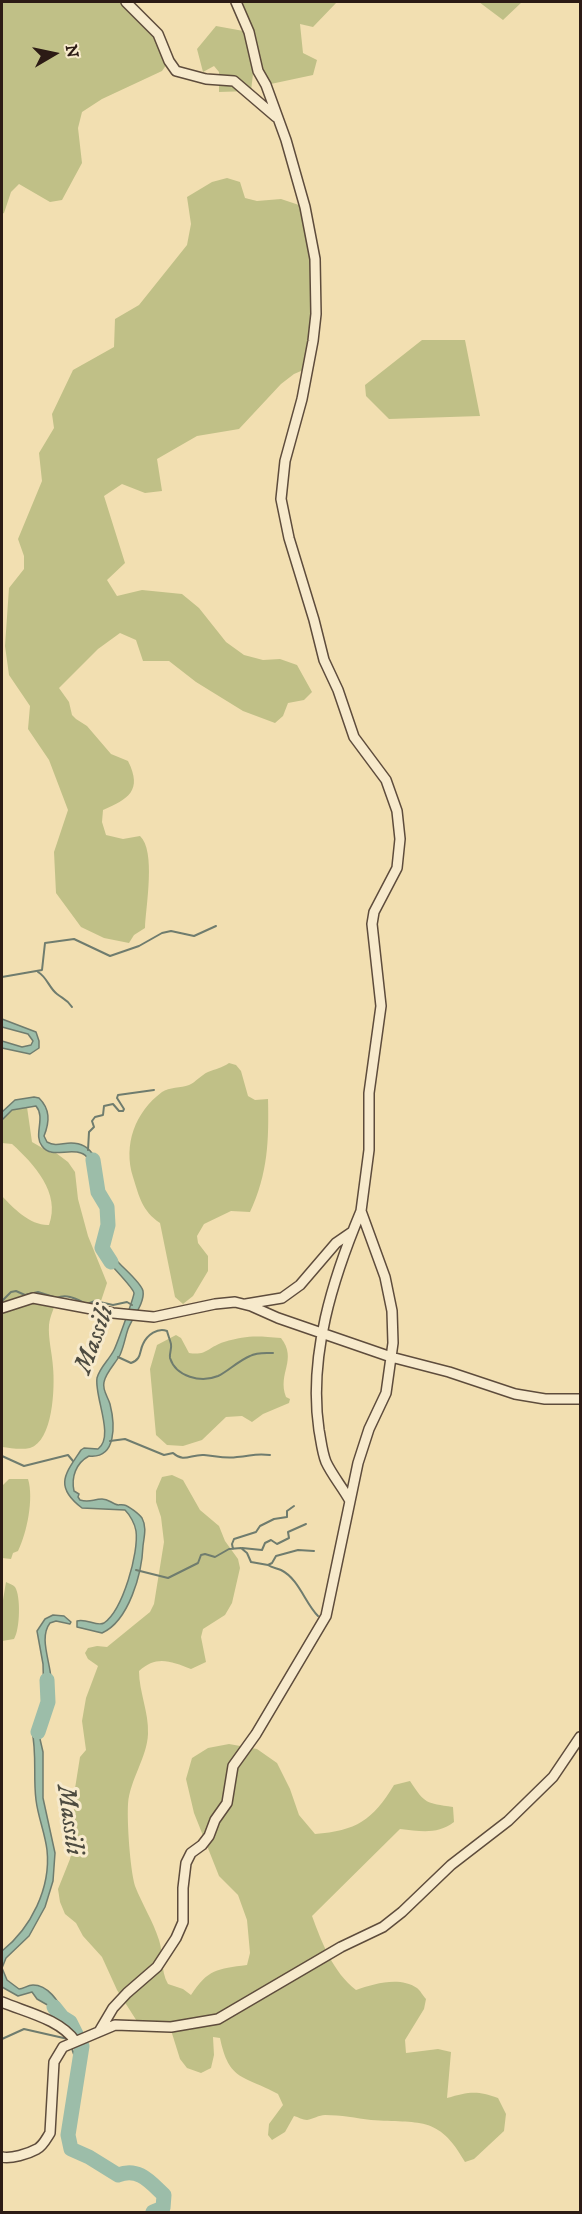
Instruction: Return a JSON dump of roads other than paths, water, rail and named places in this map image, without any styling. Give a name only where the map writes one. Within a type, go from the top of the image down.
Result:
[{"type":"street","points":[[126,2],[158,34],[169,61],[176,71],[206,80],[234,81],[278,119]]},
{"type":"street","points":[[236,2],[249,32],[258,71],[278,119],[305,207],[315,259],[316,314],[302,399],[285,461],[281,499],[288,538],[324,660],[338,690],[354,737],[386,780],[397,811],[400,839],[397,868],[374,912],[372,924],[381,1006],[369,1093],[369,1150],[361,1211],[332,1292],[317,1374],[317,1415],[321,1443],[326,1462],[350,1501]]},
{"type":"street","points":[[100,2030],[113,2008],[157,1967],[176,1938],[183,1922],[186,1863],[191,1853],[209,1836],[215,1820],[227,1803],[234,1766],[256,1734],[326,1616],[358,1463],[369,1429],[386,1393],[392,1357],[392,1311],[385,1277],[361,1211]]},
{"type":"street","points":[[244,1305],[282,1298],[300,1285],[336,1243],[352,1232]]},
{"type":"street","points":[[2,1308],[33,1298],[104,1311],[154,1317],[235,1302],[392,1357],[449,1372],[515,1394],[545,1399],[580,1399]]},
{"type":"street","points":[[2,2157],[7,2158],[37,2149],[45,2142],[50,2133],[54,2062],[63,2048],[115,2025],[171,2027],[218,2019],[323,1957],[383,1927],[402,1912],[451,1864],[500,1829],[515,1815],[553,1777],[580,1737]]},
{"type":"street","points":[[2,2002],[55,2024],[69,2032],[75,2041]]},
{"type":"waterway","points":[[2,977],[42,970],[45,943],[74,939],[110,956],[139,946],[162,933],[171,931],[194,936],[216,926]]},
{"type":"waterway","points":[[38,972],[54,992],[72,1007]]},
{"type":"waterway","points":[[88,1150],[89,1132],[94,1127],[92,1121],[95,1117],[103,1115],[104,1106],[113,1104],[119,1111],[123,1111],[117,1098],[118,1095],[154,1090]]},
{"type":"waterway","name":"Massili","points":[[93,1160],[98,1192],[107,1207],[108,1225],[102,1248],[111,1262]]},
{"type":"waterway","points":[[2,1301],[11,1292],[16,1291],[25,1295],[38,1292],[57,1298],[69,1297],[87,1304],[95,1301],[113,1305],[127,1302],[132,1305]]},
{"type":"waterway","points":[[118,1357],[131,1363],[135,1361],[147,1338],[160,1330],[167,1331],[173,1365],[190,1377],[204,1379],[218,1376],[253,1355],[273,1353]]},
{"type":"waterway","points":[[110,1441],[125,1439],[164,1455],[173,1453],[184,1458],[199,1455],[228,1458],[256,1454],[270,1455]]},
{"type":"waterway","points":[[2,1456],[24,1466],[68,1455],[73,1461]]},
{"type":"waterway","points":[[233,1549],[234,1539],[256,1532],[260,1526],[274,1519],[287,1517],[287,1511],[294,1506]]},
{"type":"waterway","points":[[242,1548],[262,1550],[265,1543],[271,1540],[277,1544],[289,1538],[288,1532],[306,1524]]},
{"type":"waterway","points":[[136,1570],[168,1578],[198,1563],[201,1555],[215,1557],[229,1549],[241,1548],[247,1553],[251,1562],[268,1565],[276,1556],[298,1550],[314,1551]]},
{"type":"waterway","points":[[268,1565],[281,1570],[293,1579],[318,1616]]},
{"type":"waterway","name":"Massili","points":[[38,1732],[48,1702],[47,1680]]},
{"type":"waterway","name":"Massili","points":[[54,2007],[62,2017],[70,2022],[82,2046],[68,2135],[71,2149],[118,2175],[132,2173],[144,2177],[164,2195],[163,2208],[153,2212]]},
{"type":"waterway","points":[[2,2039],[24,2029],[68,2039]]},
{"type":"waterway","points":[[71,2046],[78,2066]]}]
